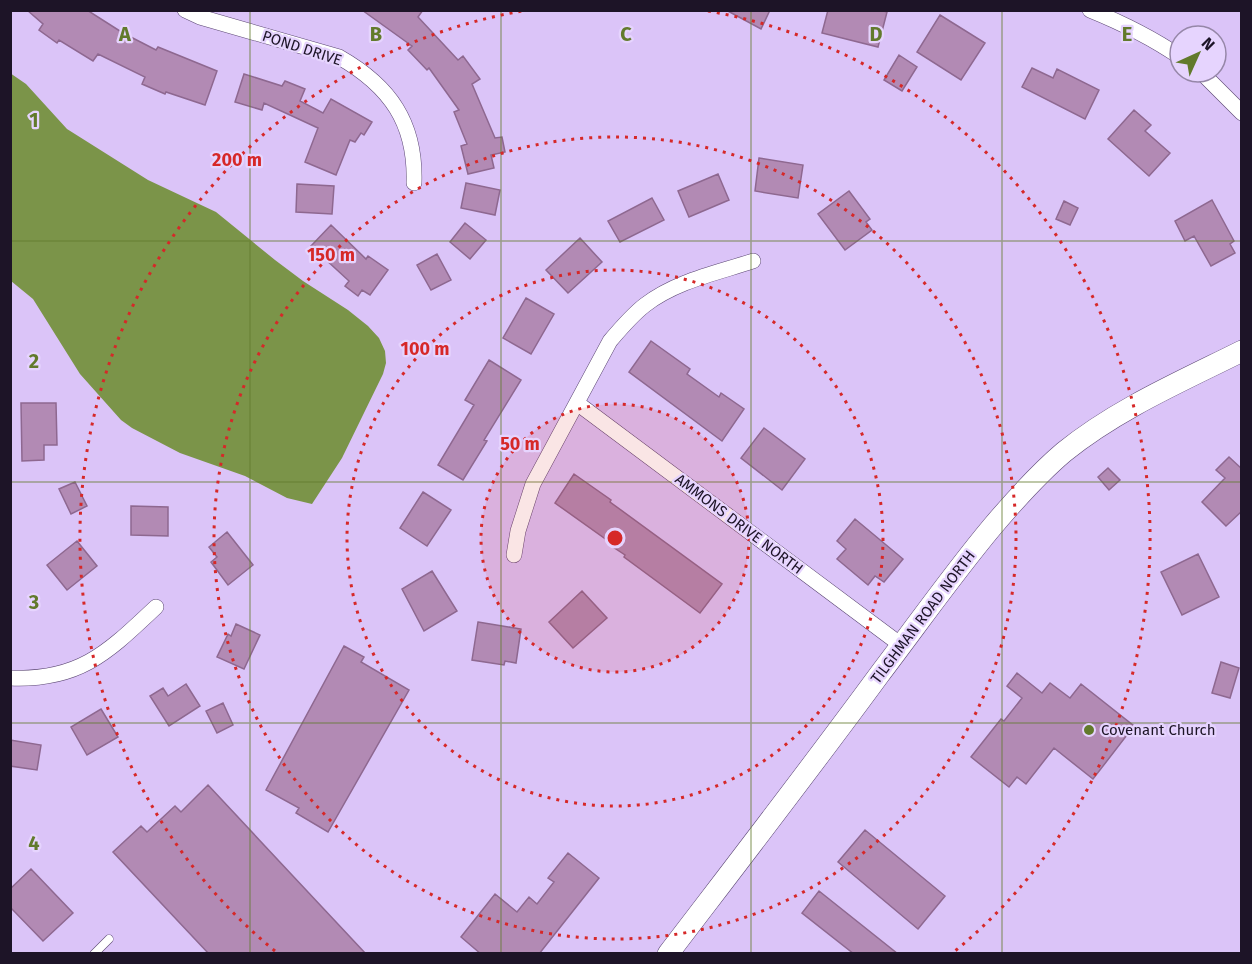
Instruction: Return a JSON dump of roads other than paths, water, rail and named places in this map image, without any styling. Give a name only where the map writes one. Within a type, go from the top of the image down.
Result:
[{"type":"street","name":"POND DRIVE","points":[[185,10],[339,57],[359,68],[389,97],[402,117],[413,151],[414,183]]},
{"type":"street","points":[[1090,10],[1123,24],[1168,49]]},
{"type":"street","points":[[1212,84],[1242,113]]},
{"type":"street","points":[[514,555],[523,513],[533,484],[610,341],[626,321],[646,304],[684,284],[753,261]]},
{"type":"street","name":"TILGHMAN ROAD NORTH","points":[[668,954],[954,573],[1012,504],[1064,452],[1123,412],[1242,351]]},
{"type":"street","name":"AMMONS DRIVE NORTH","points":[[577,403],[901,645]]},
{"type":"street","points":[[10,678],[35,678],[63,673],[91,662],[113,648],[156,607]]},
{"type":"lane","points":[[94,954],[109,939]]},
{"type":"place","name":"Covenant Church","points":[[1089,730]]}]
